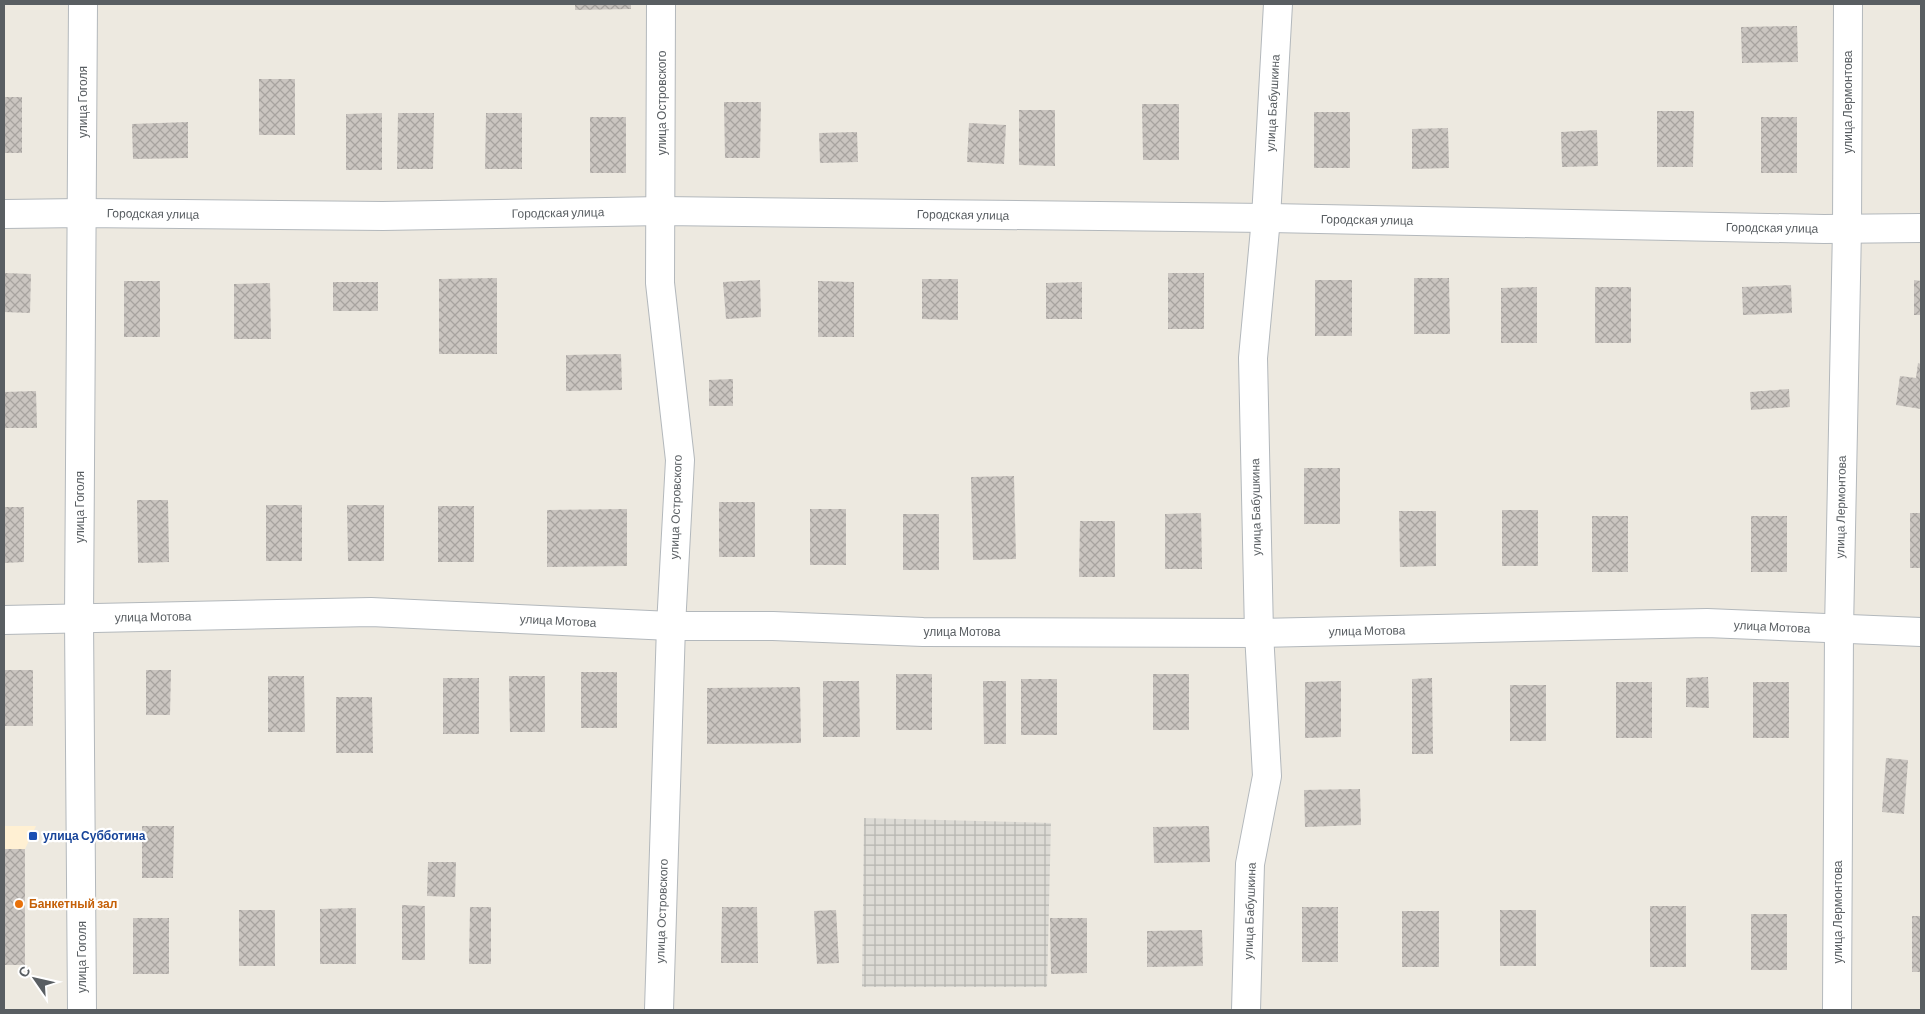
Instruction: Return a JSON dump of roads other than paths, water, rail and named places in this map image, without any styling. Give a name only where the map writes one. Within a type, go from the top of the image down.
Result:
[{"type":"street","name":"улица Гоголя","points":[[82,1010],[79,619],[83,4]]},
{"type":"street","name":"улица Островского","points":[[659,1010],[670,626],[680,460],[660,283],[662,211],[661,4]]},
{"type":"street","name":"улица Бабушкина","points":[[1246,1010],[1250,864],[1267,776],[1259,634],[1253,358],[1266,218],[1278,4]]},
{"type":"street","name":"улица Лермонтова","points":[[1837,1010],[1839,630],[1847,228],[1848,4]]},
{"type":"street","name":"Городская улица","points":[[4,214],[382,216],[662,211],[1921,228]]},
{"type":"street","name":"улица Мотова","points":[[4,620],[371,612],[670,626],[773,626],[923,632],[1259,634],[1706,624],[1921,632]]},
{"type":"place","name":"улица Субботина","points":[[33,836]]},
{"type":"place","name":"Банкетный зал","points":[[19,904]]}]
